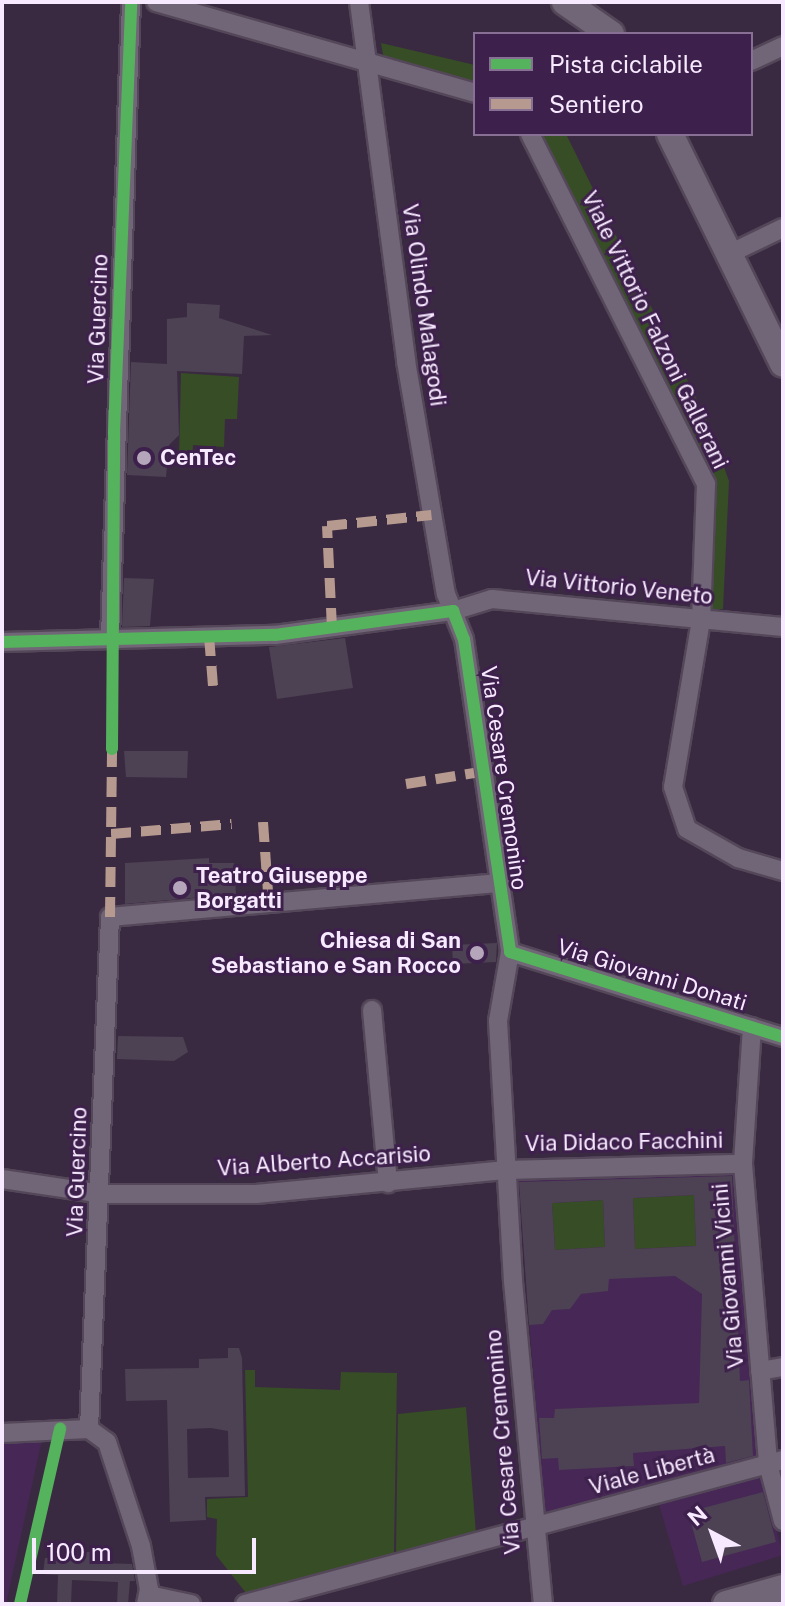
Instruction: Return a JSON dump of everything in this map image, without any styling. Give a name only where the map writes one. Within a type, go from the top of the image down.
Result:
[{"type":"main road","points":[[565,2],[608,32]]},
{"type":"main road","points":[[671,136],[783,364]]},
{"type":"main road","points":[[726,1604],[783,1588]]},
{"type":"street","name":"Via Guercino","points":[[110,638],[131,2]]},
{"type":"street","points":[[156,2],[473,92]]},
{"type":"street","name":"Via Olindo Malagodi","points":[[359,2],[409,377],[453,611]]},
{"type":"street","points":[[753,60],[783,46]]},
{"type":"street","name":"Viale Vittorio Falzoni Gallerani","points":[[531,136],[706,484],[701,620],[673,787],[682,815],[687,829],[738,858],[783,871]]},
{"type":"street","points":[[729,254],[783,228]]},
{"type":"street","name":"Via Vittorio Veneto","points":[[2,642],[275,635],[453,611],[492,599],[783,627]]},
{"type":"street","name":"Via Cesare Cremonino","points":[[453,611],[464,639],[510,952],[498,1009],[506,1170],[543,1604]]},
{"type":"street","name":"Via Guercino","points":[[89,1429],[102,1194],[110,917],[500,883]]},
{"type":"street","name":"Via Giovanni Donati","points":[[510,952],[783,1037]]},
{"type":"street","points":[[372,1010],[388,1183]]},
{"type":"street","name":"Via Giovanni Vicini","points":[[752,1027],[743,1164],[760,1371],[783,1521]]},
{"type":"street","name":"Via Didaco Facchini","points":[[506,1170],[743,1164]]},
{"type":"street","name":"Via Alberto Accarisio","points":[[2,1179],[102,1194],[256,1194],[506,1170]]},
{"type":"street","points":[[760,1371],[783,1367]]},
{"type":"street","points":[[531,1381],[536,1527]]},
{"type":"street","points":[[2,1433],[89,1429],[107,1442],[117,1469],[147,1600],[191,1604]]},
{"type":"street","name":"Viale Libertà","points":[[245,1604],[775,1462]]},
{"type":"shaded area","points":[[738,1166],[758,1458],[783,1555],[683,1586],[653,1484],[544,1513],[518,1176]]},
{"type":"shaded area","points":[[43,1435],[6,1604],[2,1604],[2,1441]]},
{"type":"green space","points":[[381,43],[473,65],[473,82],[384,60]]},
{"type":"green space","points":[[543,136],[567,136],[706,418],[729,481],[723,609],[706,609],[710,488]]},
{"type":"green space","points":[[181,373],[239,377],[237,419],[225,419],[224,447],[193,445],[192,459],[179,459]]},
{"type":"green space","points":[[694,1195],[696,1246],[635,1249],[633,1198]]},
{"type":"green space","points":[[603,1200],[605,1247],[555,1250],[552,1203]]},
{"type":"green space","points":[[245,1370],[255,1370],[255,1387],[340,1390],[341,1372],[397,1373],[394,1553],[246,1593],[216,1555],[217,1519],[207,1517],[207,1499],[248,1497]]},
{"type":"green space","points":[[466,1407],[476,1534],[396,1552],[398,1414]]},
{"type":"building","points":[[187,303],[220,305],[219,318],[272,335],[244,336],[242,374],[177,371],[179,435],[169,445],[166,477],[127,475],[131,362],[167,364],[167,319],[187,317]]},
{"type":"building","points":[[124,578],[154,579],[150,626],[122,627]]},
{"type":"building","points":[[345,638],[353,688],[277,699],[269,647]]},
{"type":"building","points":[[124,751],[188,751],[187,778],[126,777]]},
{"type":"building","name":"Teatro Giuseppe Borgatti","points":[[209,858],[209,863],[234,863],[236,894],[125,904],[125,863]]},
{"type":"building","name":"Chiesa di San Sebastiano e San Rocco","points":[[497,943],[496,962],[453,964],[452,945]]},
{"type":"building","points":[[118,1036],[183,1037],[188,1052],[174,1061],[117,1059]]},
{"type":"building","points":[[732,1176],[740,1381],[749,1380],[753,1456],[726,1463],[725,1446],[633,1453],[634,1466],[559,1470],[558,1458],[542,1459],[539,1418],[554,1418],[555,1409],[699,1403],[702,1294],[675,1276],[609,1279],[608,1291],[581,1294],[570,1309],[552,1310],[543,1324],[529,1325],[519,1182]],"holes":[[[694,1195],[696,1246],[635,1249],[633,1198]],[[603,1200],[605,1247],[555,1250],[552,1203]]]},
{"type":"building","points":[[228,1348],[239,1348],[242,1358],[245,1496],[205,1497],[206,1520],[170,1522],[167,1400],[126,1401],[125,1369],[199,1368],[199,1359],[228,1358]],"holes":[[[187,1429],[228,1431],[229,1477],[188,1478]]]},
{"type":"building","points":[[763,1492],[776,1542],[702,1562],[688,1512]]},
{"type":"building","points":[[82,1552],[103,1552],[102,1563],[132,1564],[135,1581],[130,1581],[128,1604],[117,1604],[118,1582],[72,1580],[71,1604],[57,1604],[58,1575],[43,1574],[45,1558],[82,1558]]},
{"type":"marked path","points":[[332,628],[327,526],[431,515]]},
{"type":"marked path","points":[[209,636],[213,686]]},
{"type":"marked path","points":[[110,917],[112,745]]},
{"type":"marked path","points":[[406,784],[474,773]]},
{"type":"marked path","points":[[263,822],[269,906]]},
{"type":"marked path","points":[[111,834],[232,824]]},
{"type":"cycle path","points":[[112,749],[114,433],[131,2]]},
{"type":"cycle path","points":[[2,642],[275,635],[453,611],[464,639],[510,952],[783,1037]]},
{"type":"cycle path","points":[[20,1604],[60,1429]]},
{"type":"place","name":"CenTec","points":[[144,458]]},
{"type":"place","name":"Teatro Giuseppe Borgatti","points":[[180,888]]},
{"type":"place","name":"Chiesa di San Sebastiano e San Rocco","points":[[477,953]]}]
